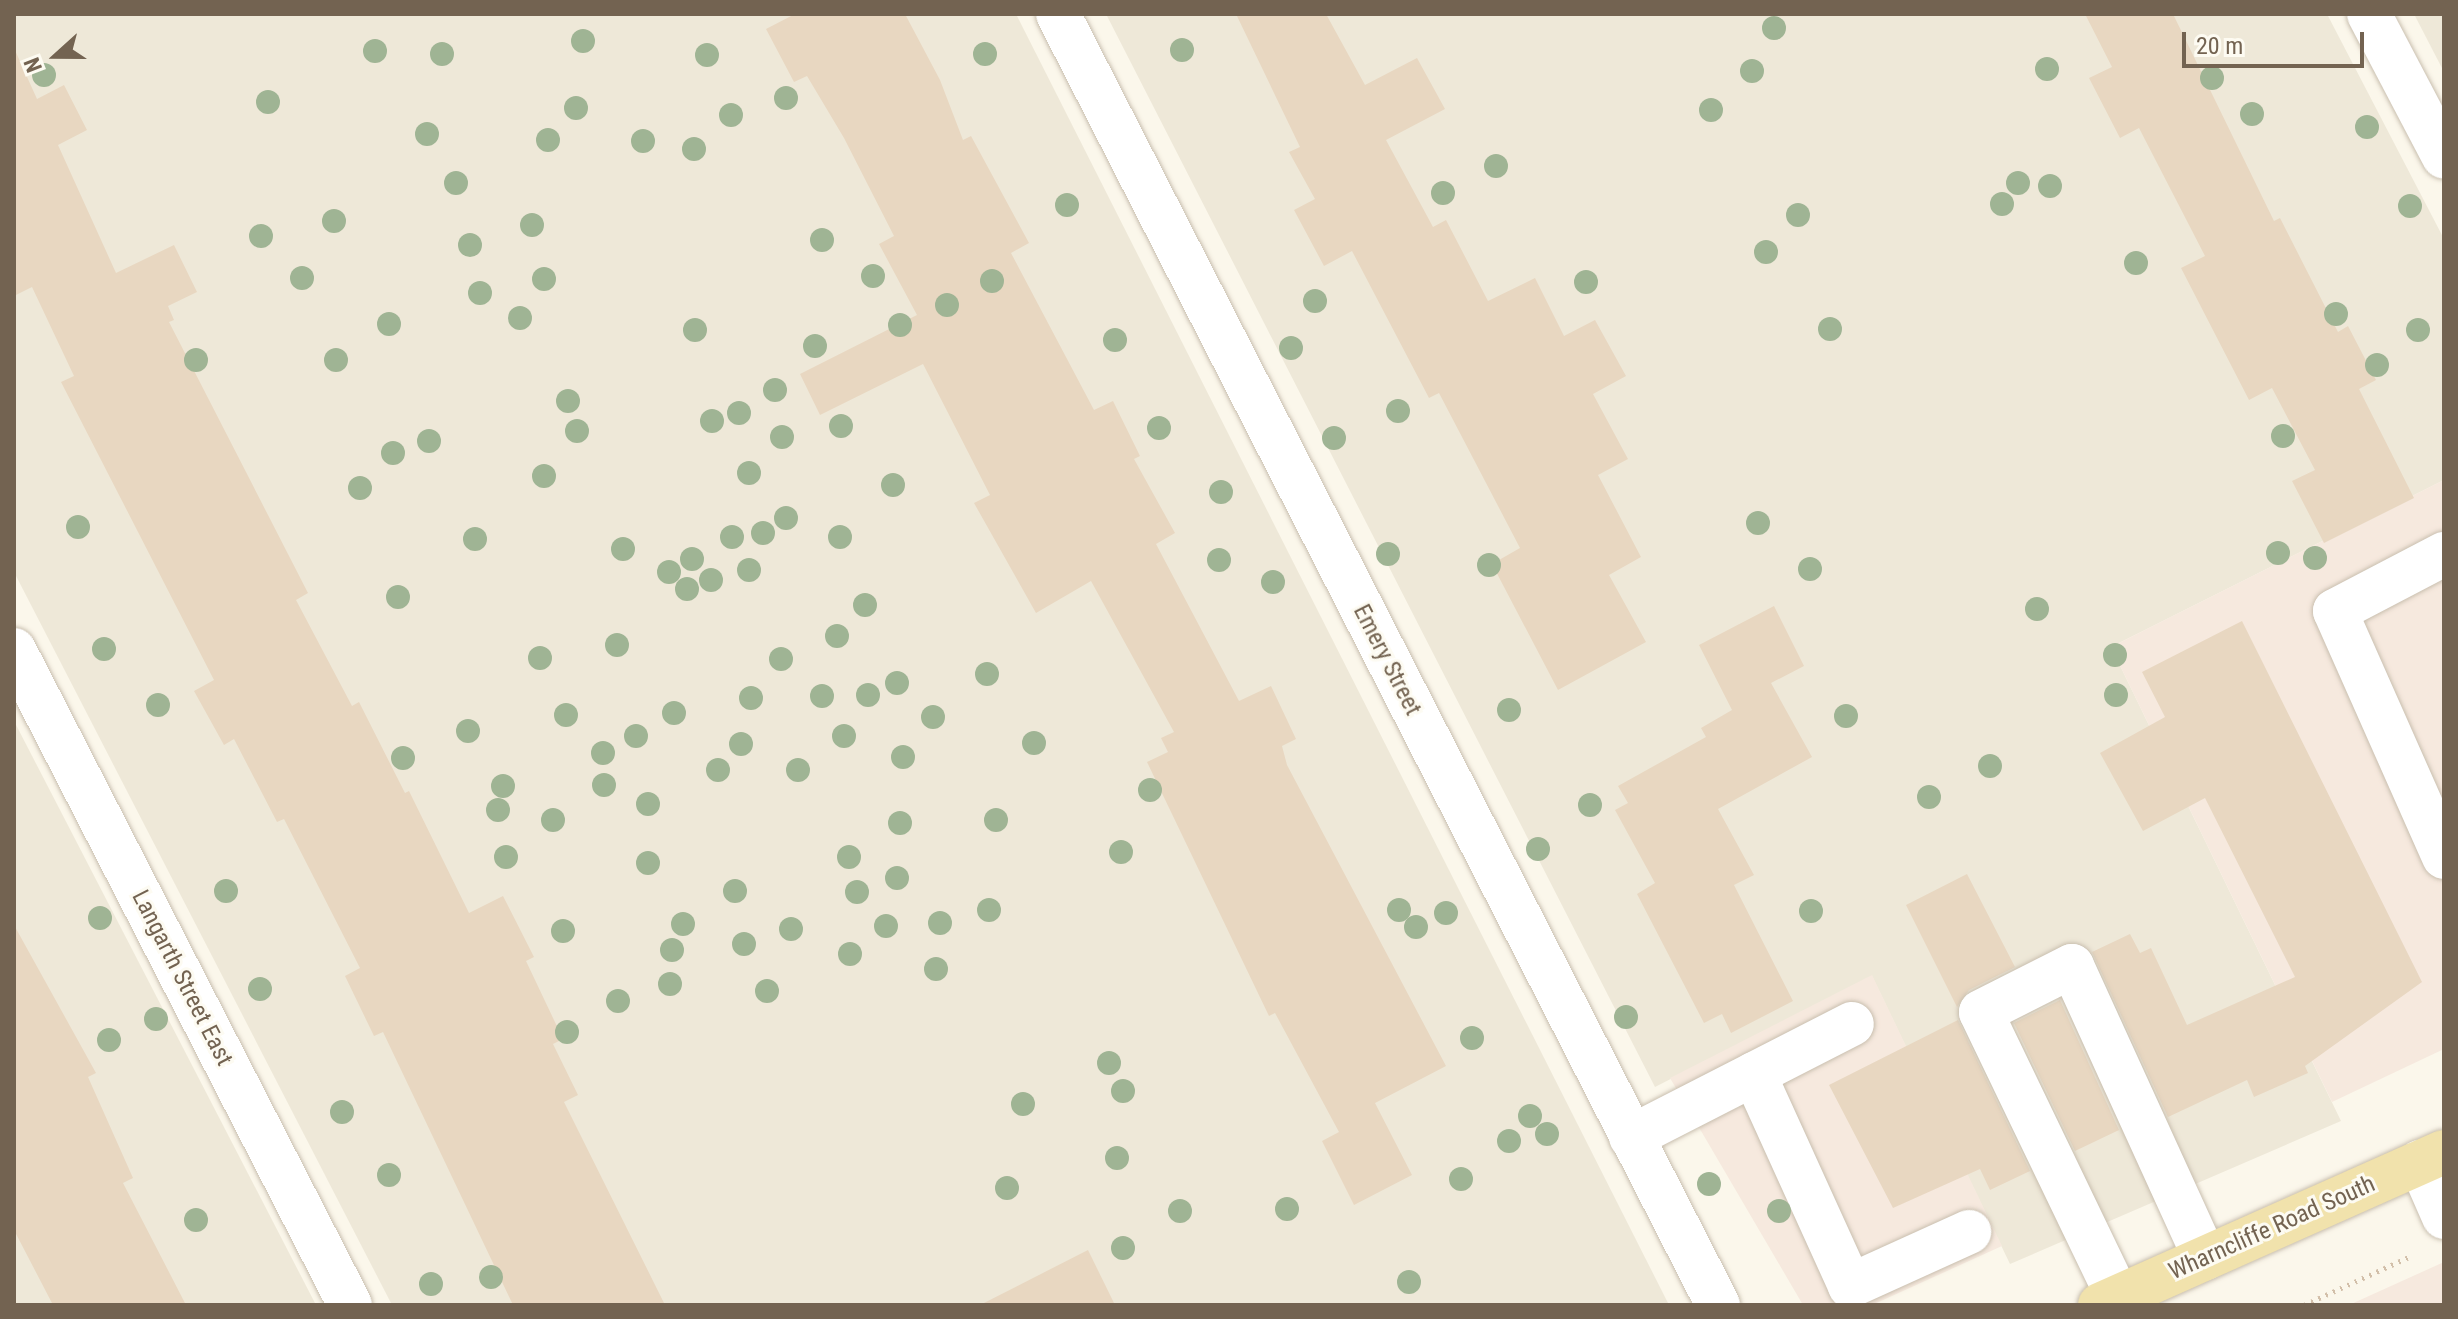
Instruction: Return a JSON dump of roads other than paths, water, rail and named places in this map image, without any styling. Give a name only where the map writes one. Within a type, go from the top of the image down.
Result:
[{"type":"main road","name":"Wharncliffe Road South","points":[[2109,1301],[2432,1157]]},
{"type":"street","name":"Emery Street","points":[[1058,14],[1718,1305]]},
{"type":"street","points":[[2369,14],[2444,157]]},
{"type":"street","points":[[2444,554],[2335,611],[2444,857]]},
{"type":"street","name":"Langarth Street East","points":[[14,650],[350,1305]]},
{"type":"street","points":[[2109,1301],[1981,1012],[2072,966],[2205,1258]]},
{"type":"street","points":[[1631,1137],[1852,1024]]},
{"type":"street","points":[[1754,1074],[1850,1286],[1969,1232]]},
{"type":"street","points":[[2432,1157],[2444,1217]]}]
